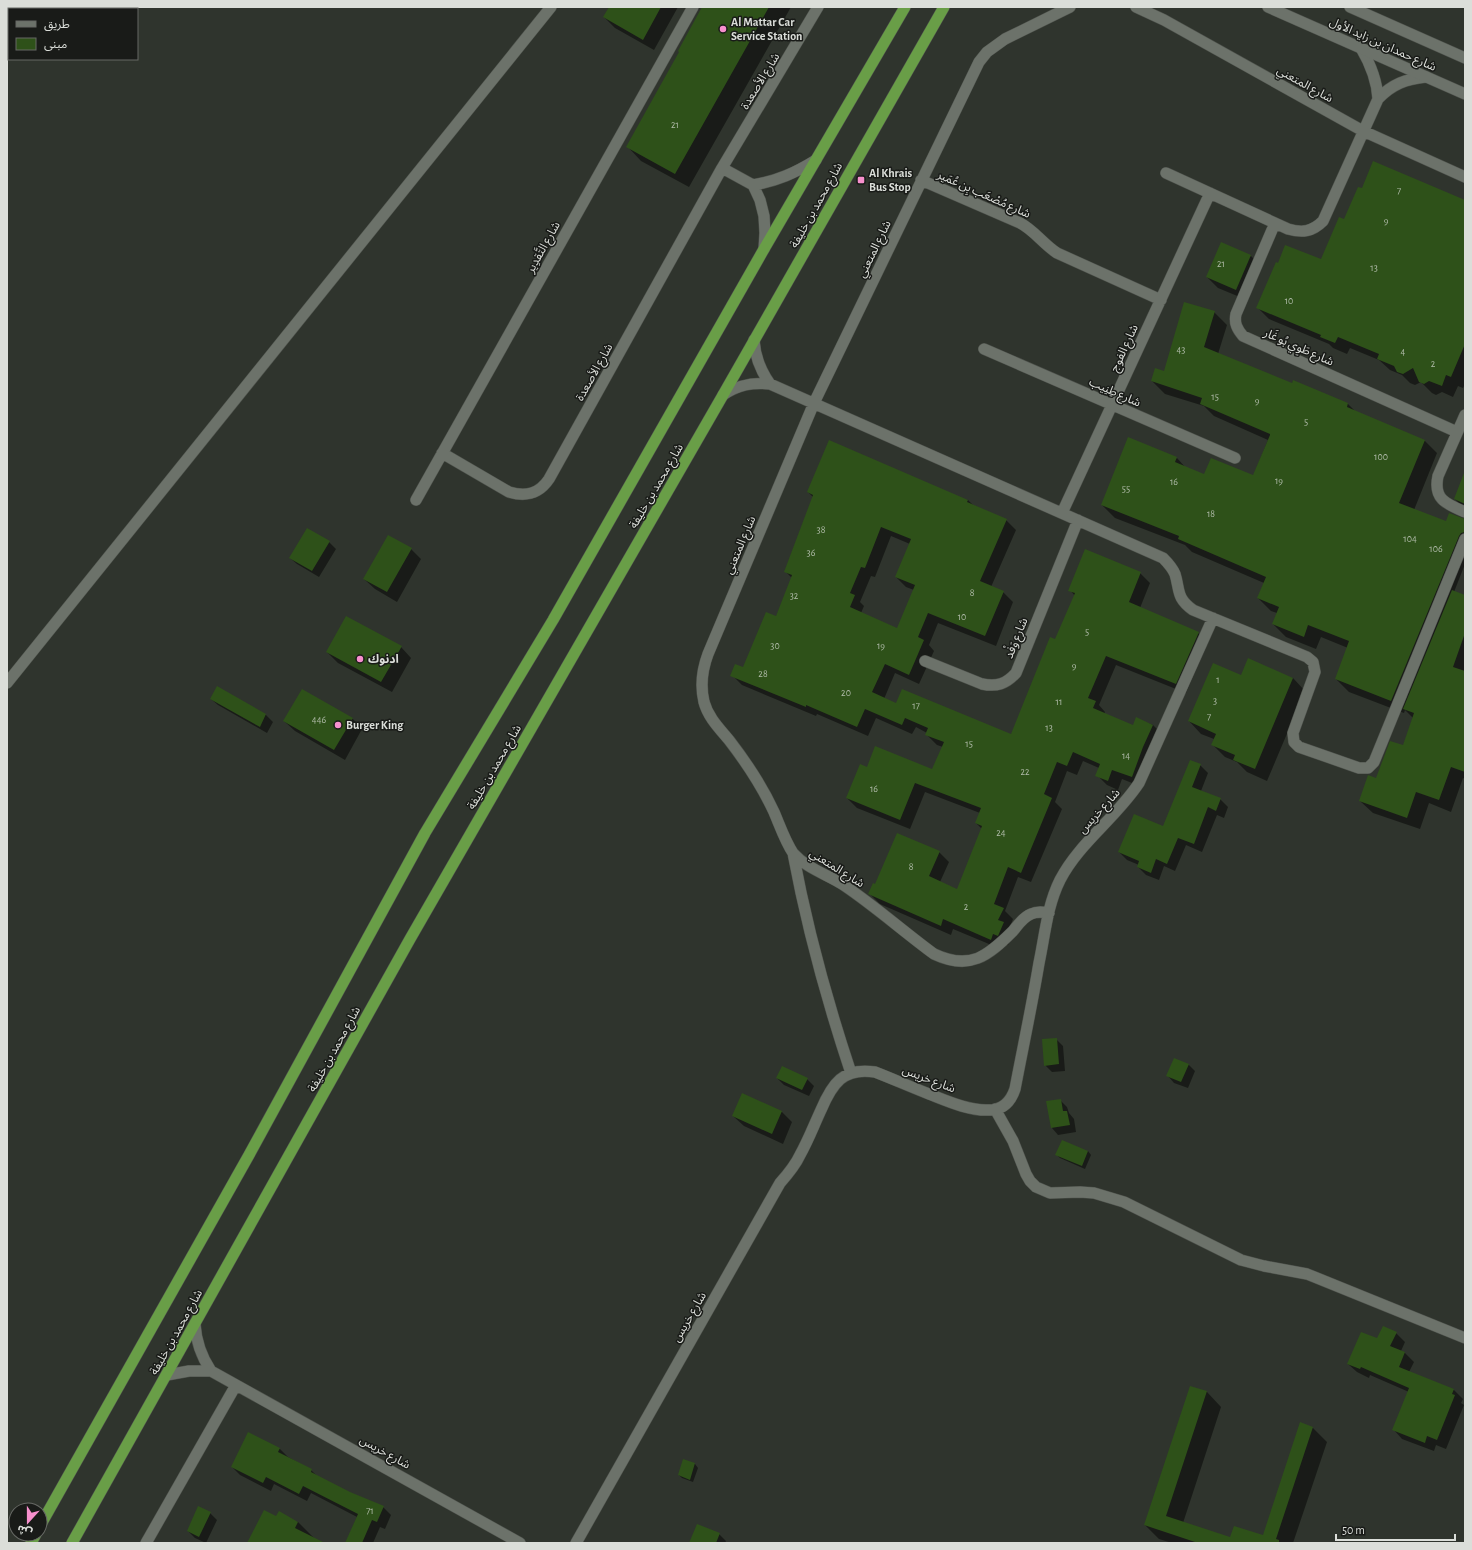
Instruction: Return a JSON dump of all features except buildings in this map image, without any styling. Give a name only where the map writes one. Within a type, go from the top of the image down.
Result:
[{"type":"highway","name":"شارع محمد بن خليفة","points":[[48,1512],[246,1162],[425,833],[553,620],[764,249],[905,7]]},
{"type":"highway","name":"شارع محمد بن خليفة","points":[[72,1543],[410,939],[944,7]]},
{"type":"street","points":[[7,682],[551,7]]},
{"type":"street","name":"شارع التَّقدِير","points":[[416,500],[693,7]]},
{"type":"street","name":"شارع الأصعدة","points":[[442,453],[509,492],[518,495],[528,495],[544,487],[722,168],[818,7]]},
{"type":"street","name":"شارع المتعني","points":[[1049,913],[1037,912],[1026,916],[994,949],[987,954],[970,960],[952,960],[934,954],[846,886],[807,865],[793,854],[788,847],[770,805],[755,778],[738,752],[715,724],[709,714],[704,703],[702,678],[708,654],[814,403],[979,62],[987,52],[1005,39],[1070,7]]},
{"type":"street","name":"شارع المتعني","points":[[1136,7],[1164,20],[1364,131],[1465,177]]},
{"type":"street","name":"شارع حمدان بن زايد الأول","points":[[1268,7],[1465,94]]},
{"type":"street","name":"شارع حمدان بن زايد الأول","points":[[1350,7],[1465,58]]},
{"type":"street","points":[[1361,48],[1374,72],[1378,99]]},
{"type":"street","points":[[1166,173],[1297,232],[1308,231],[1317,227],[1323,221],[1378,99],[1394,85],[1404,81],[1426,77]]},
{"type":"street","points":[[753,185],[786,177],[816,160]]},
{"type":"street","points":[[722,168],[753,185],[760,200],[764,216],[764,249]]},
{"type":"street","name":"شارع مُصْعَب بِن عُمَير","points":[[921,180],[1020,222],[1031,229],[1045,245],[1057,253],[1161,300]]},
{"type":"street","name":"شارع الفوج","points":[[1062,513],[1210,193]]},
{"type":"street","name":"شارع طَوِي بُو غَار","points":[[1275,223],[1236,314],[1236,327],[1243,336],[1458,432]]},
{"type":"street","points":[[754,340],[754,350],[758,364],[770,384]]},
{"type":"street","name":"شارع طِنِيب","points":[[984,349],[1235,458]]},
{"type":"street","points":[[723,395],[731,389],[746,384],[770,384],[1163,558],[1170,564],[1174,572],[1179,594],[1182,600],[1193,610],[1310,659],[1315,664],[1315,672],[1293,733],[1294,742],[1299,747],[1359,768],[1368,768],[1374,762],[1465,539]]},
{"type":"street","points":[[1465,415],[1438,476],[1436,485],[1438,493],[1443,501],[1465,512]]},
{"type":"street","name":"شارع وَفْد","points":[[925,661],[982,684],[992,686],[1001,685],[1009,680],[1016,673],[1078,520]]},
{"type":"street","name":"شارع خريس","points":[[576,1543],[780,1183],[794,1166],[832,1087],[843,1076],[859,1071],[875,1072],[961,1105],[982,1110],[995,1110],[1006,1104],[1013,1095],[1049,913],[1060,880],[1070,865],[1124,802],[1138,783],[1214,618]]},
{"type":"street","points":[[793,854],[800,892],[835,1026],[851,1073]]},
{"type":"street","points":[[995,1110],[1014,1141],[1030,1181],[1042,1190],[1057,1193],[1080,1192],[1109,1197],[1124,1202],[1242,1260],[1264,1266],[1307,1274],[1465,1338]]},
{"type":"street","points":[[195,1324],[201,1354],[211,1371]]},
{"type":"street","name":"شارع خريس","points":[[167,1375],[189,1371],[211,1371],[520,1543]]},
{"type":"street","points":[[146,1543],[236,1385]]},
{"type":"place","name":"Al Mattar Car Service Station","points":[[723,29]]},
{"type":"place","name":"Al Khrais Bus Stop","points":[[861,180]]},
{"type":"place","name":"ادنوك","points":[[360,659]]},
{"type":"place","name":"Burger King","points":[[338,725]]}]
